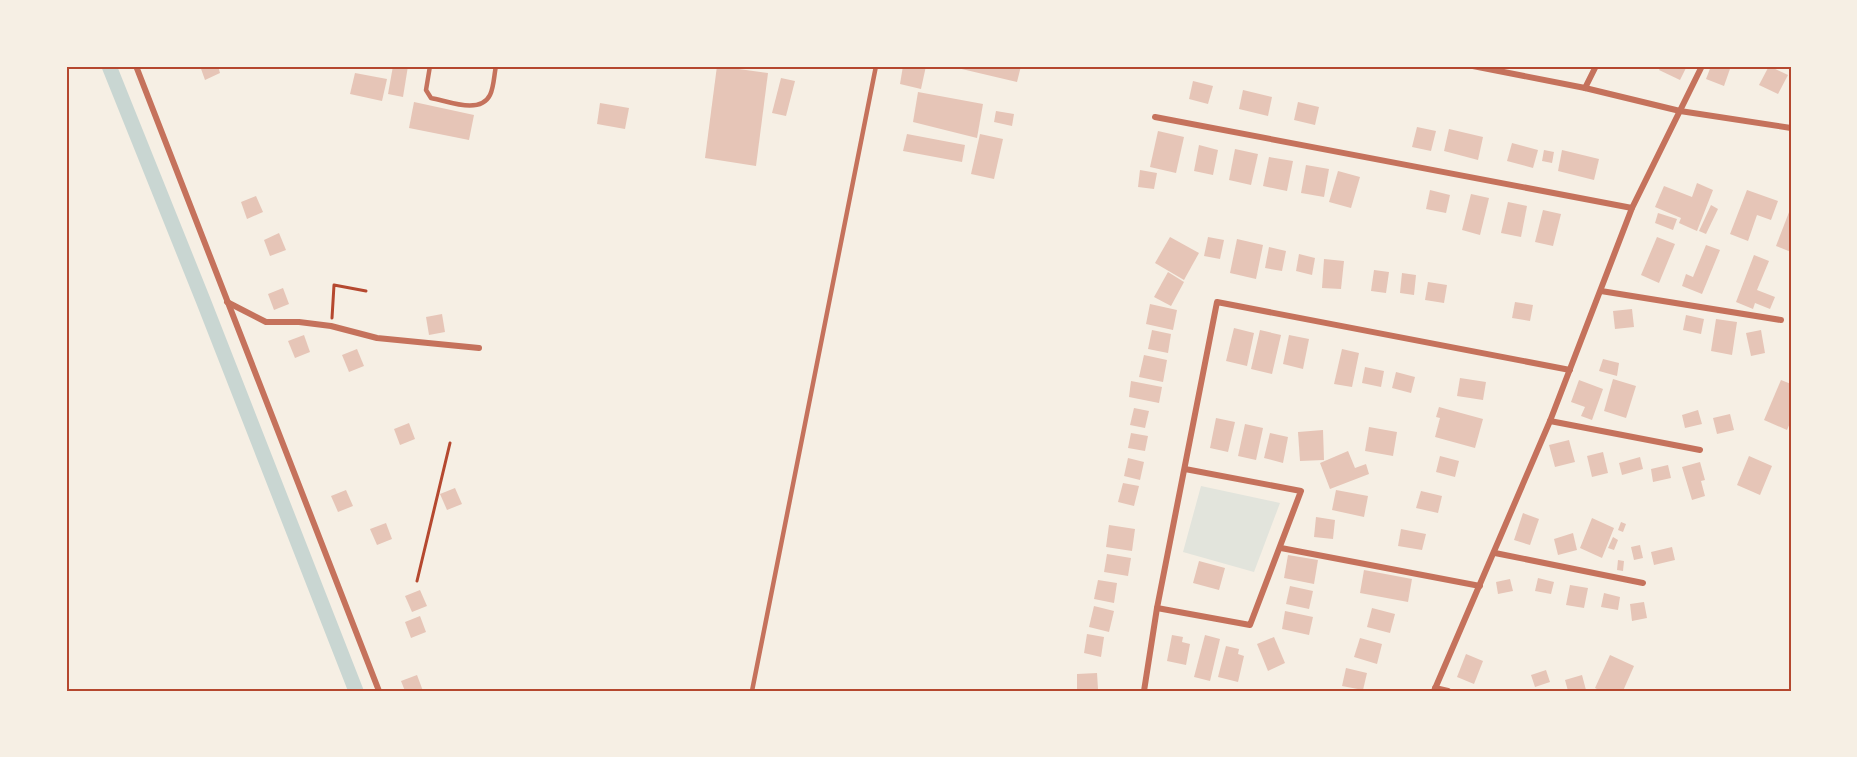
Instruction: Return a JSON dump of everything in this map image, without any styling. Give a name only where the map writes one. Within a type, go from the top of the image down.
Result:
[{"type":"street","points":[[136,66],[379,691]]},
{"type":"street","points":[[1473,66],[1585,88],[1680,111],[1789,128],[1791,120]]},
{"type":"street","points":[[1585,88],[1596,66]]},
{"type":"street","points":[[1448,691],[1434,690],[1550,421],[1632,208],[1702,66]]},
{"type":"street","points":[[1155,117],[1632,208]]},
{"type":"street","points":[[1601,291],[1781,320]]},
{"type":"street","points":[[227,302],[266,322],[299,322],[331,326],[377,338],[479,348]]},
{"type":"street","points":[[1144,691],[1157,608],[1217,302],[1570,370]]},
{"type":"street","points":[[1550,421],[1700,450]]},
{"type":"street","points":[[1157,608],[1250,626],[1301,491],[1185,469]]},
{"type":"street","points":[[1281,548],[1480,586]]},
{"type":"street","points":[[1495,553],[1642,583]]},
{"type":"lane","points":[[430,66],[426,90],[431,98],[471,106],[478,104],[490,94],[496,66]]},
{"type":"lane","points":[[752,691],[876,66]]},
{"type":"path","points":[[331,326],[334,285],[366,291]]},
{"type":"path","points":[[417,581],[450,443]]},
{"type":"shaded area","points":[[1201,486],[1280,503],[1254,572],[1183,552]]},
{"type":"building","points":[[200,66],[218,66],[220,73],[205,80]]},
{"type":"building","points":[[393,66],[408,66],[403,97],[388,94]]},
{"type":"building","points":[[717,66],[768,73],[756,166],[705,158]]},
{"type":"building","points":[[903,66],[926,66],[921,89],[900,84]]},
{"type":"building","points":[[949,66],[1021,66],[1017,82]]},
{"type":"building","points":[[1661,66],[1687,66],[1680,80],[1659,70]]},
{"type":"building","points":[[1711,66],[1731,66],[1724,86],[1706,79]]},
{"type":"building","points":[[1769,66],[1788,75],[1778,94],[1759,85]]},
{"type":"building","points":[[355,73],[387,79],[382,101],[350,94]]},
{"type":"building","points":[[781,78],[795,81],[786,116],[772,113]]},
{"type":"building","points":[[1193,81],[1213,86],[1208,104],[1189,99]]},
{"type":"building","points":[[1243,90],[1272,97],[1268,116],[1239,109]]},
{"type":"building","points":[[918,92],[983,104],[977,138],[913,122]]},
{"type":"building","points":[[414,102],[474,115],[469,140],[409,128]]},
{"type":"building","points":[[1298,102],[1319,107],[1315,125],[1294,120]]},
{"type":"building","points":[[600,103],[629,108],[625,129],[597,124]]},
{"type":"building","points":[[996,111],[1014,114],[1012,126],[994,122]]},
{"type":"building","points":[[1417,127],[1436,131],[1431,151],[1412,147]]},
{"type":"building","points":[[1449,129],[1483,137],[1478,160],[1444,151]]},
{"type":"building","points":[[1158,131],[1184,137],[1176,173],[1150,167]]},
{"type":"building","points":[[907,134],[965,145],[962,162],[903,151]]},
{"type":"building","points":[[980,134],[1003,139],[994,179],[971,174]]},
{"type":"building","points":[[1512,143],[1538,150],[1533,168],[1507,161]]},
{"type":"building","points":[[1199,145],[1218,150],[1213,175],[1194,171]]},
{"type":"building","points":[[1235,149],[1258,154],[1251,185],[1229,180]]},
{"type":"building","points":[[1544,150],[1554,152],[1552,163],[1542,161]]},
{"type":"building","points":[[1562,150],[1599,159],[1594,180],[1558,171]]},
{"type":"building","points":[[1269,157],[1293,161],[1287,191],[1263,186]]},
{"type":"building","points":[[1306,165],[1329,169],[1324,197],[1301,193]]},
{"type":"building","points":[[1140,170],[1157,173],[1154,189],[1138,187]]},
{"type":"building","points":[[1338,171],[1360,177],[1351,208],[1329,202]]},
{"type":"building","points":[[1697,183],[1713,190],[1697,231],[1679,223],[1681,218],[1655,207],[1664,186],[1692,197]]},
{"type":"building","points":[[1430,190],[1450,195],[1446,213],[1426,209]]},
{"type":"building","points":[[1747,190],[1778,201],[1771,220],[1757,215],[1748,241],[1730,234]]},
{"type":"building","points":[[1471,194],[1489,198],[1480,235],[1462,230]]},
{"type":"building","points":[[256,196],[263,212],[247,219],[241,202]]},
{"type":"building","points":[[1508,202],[1527,206],[1521,237],[1501,233]]},
{"type":"building","points":[[1711,205],[1718,209],[1706,234],[1699,231]]},
{"type":"building","points":[[1791,207],[1791,252],[1776,246]]},
{"type":"building","points":[[1543,210],[1561,214],[1553,246],[1535,242]]},
{"type":"building","points":[[1658,213],[1677,219],[1673,230],[1655,223]]},
{"type":"building","points":[[279,233],[286,250],[270,256],[264,240]]},
{"type":"building","points":[[1170,237],[1199,253],[1184,280],[1155,263]]},
{"type":"building","points":[[1208,237],[1224,240],[1220,259],[1204,256]]},
{"type":"building","points":[[1657,237],[1675,244],[1659,283],[1641,275]]},
{"type":"building","points":[[1237,239],[1263,245],[1256,279],[1230,273]]},
{"type":"building","points":[[1706,245],[1720,250],[1702,294],[1682,286],[1686,274],[1693,277]]},
{"type":"building","points":[[1269,247],[1286,251],[1282,271],[1265,268]]},
{"type":"building","points":[[1299,254],[1315,258],[1312,275],[1296,271]]},
{"type":"building","points":[[1754,255],[1769,261],[1757,290],[1775,297],[1770,309],[1755,303],[1753,309],[1736,302]]},
{"type":"building","points":[[1324,259],[1344,261],[1341,289],[1322,288]]},
{"type":"building","points":[[1374,270],[1389,272],[1386,293],[1371,291]]},
{"type":"building","points":[[1168,272],[1184,282],[1171,306],[1154,297]]},
{"type":"building","points":[[1402,273],[1416,275],[1414,295],[1400,293]]},
{"type":"building","points":[[1428,282],[1447,285],[1444,303],[1425,300]]},
{"type":"building","points":[[283,288],[289,304],[274,310],[268,294]]},
{"type":"building","points":[[1515,302],[1533,305],[1530,321],[1512,318]]},
{"type":"building","points":[[1150,304],[1177,310],[1173,330],[1146,324]]},
{"type":"building","points":[[1632,309],[1634,327],[1615,329],[1613,311]]},
{"type":"building","points":[[442,314],[445,332],[429,335],[426,317]]},
{"type":"building","points":[[1686,315],[1704,319],[1701,334],[1683,330]]},
{"type":"building","points":[[1716,319],[1737,322],[1732,355],[1711,351]]},
{"type":"building","points":[[1234,328],[1254,333],[1247,366],[1226,361]]},
{"type":"building","points":[[1152,330],[1171,334],[1168,353],[1148,349]]},
{"type":"building","points":[[1260,330],[1281,335],[1272,374],[1251,369]]},
{"type":"building","points":[[1761,330],[1765,353],[1751,356],[1746,333]]},
{"type":"building","points":[[304,335],[310,352],[295,358],[288,341]]},
{"type":"building","points":[[1289,335],[1309,339],[1303,369],[1283,364]]},
{"type":"building","points":[[357,349],[364,366],[349,372],[342,355]]},
{"type":"building","points":[[1342,349],[1359,353],[1352,387],[1334,384]]},
{"type":"building","points":[[1144,355],[1167,360],[1163,382],[1139,377]]},
{"type":"building","points":[[1603,359],[1619,363],[1617,376],[1599,371]]},
{"type":"building","points":[[1365,367],[1384,371],[1381,387],[1362,383]]},
{"type":"building","points":[[1396,372],[1415,377],[1411,393],[1392,388]]},
{"type":"building","points":[[1460,378],[1486,382],[1483,400],[1457,396]]},
{"type":"building","points":[[1613,379],[1636,386],[1626,418],[1604,411]]},
{"type":"building","points":[[1579,380],[1603,389],[1592,420],[1581,416],[1585,407],[1571,402]]},
{"type":"building","points":[[1781,380],[1791,384],[1791,421],[1787,430],[1764,420]]},
{"type":"building","points":[[1131,381],[1162,387],[1159,403],[1129,397]]},
{"type":"building","points":[[1439,407],[1483,419],[1475,448],[1435,437],[1440,418],[1436,417]]},
{"type":"building","points":[[1134,408],[1149,411],[1145,428],[1130,425]]},
{"type":"building","points":[[1698,410],[1702,424],[1685,428],[1682,415]]},
{"type":"building","points":[[1730,414],[1734,430],[1717,434],[1713,418]]},
{"type":"building","points":[[1216,418],[1235,422],[1228,452],[1210,448]]},
{"type":"building","points":[[409,423],[415,439],[400,445],[394,429]]},
{"type":"building","points":[[1245,424],[1263,428],[1256,460],[1238,456]]},
{"type":"building","points":[[1369,427],[1397,432],[1393,456],[1365,451]]},
{"type":"building","points":[[1323,430],[1324,460],[1300,461],[1298,432]]},
{"type":"building","points":[[1131,433],[1148,436],[1145,451],[1128,448]]},
{"type":"building","points":[[1270,433],[1288,437],[1283,463],[1264,458]]},
{"type":"building","points":[[1569,440],[1575,462],[1555,467],[1549,445]]},
{"type":"building","points":[[1348,451],[1355,468],[1366,464],[1369,474],[1330,489],[1320,463]]},
{"type":"building","points":[[1603,452],[1608,473],[1592,477],[1587,456]]},
{"type":"building","points":[[1440,456],[1459,461],[1455,477],[1436,472]]},
{"type":"building","points":[[1749,456],[1772,466],[1760,495],[1737,485]]},
{"type":"building","points":[[1640,457],[1643,469],[1622,475],[1619,463]]},
{"type":"building","points":[[1128,458],[1144,462],[1140,480],[1124,476]]},
{"type":"building","points":[[1700,462],[1705,480],[1701,481],[1705,496],[1692,500],[1682,467]]},
{"type":"building","points":[[1668,465],[1671,478],[1653,482],[1651,469]]},
{"type":"building","points":[[1123,483],[1139,486],[1134,506],[1118,502]]},
{"type":"building","points":[[455,488],[462,504],[447,510],[440,494]]},
{"type":"building","points":[[346,490],[353,506],[338,512],[331,496]]},
{"type":"building","points":[[1336,490],[1368,496],[1364,517],[1332,510]]},
{"type":"building","points":[[1421,491],[1442,496],[1438,513],[1416,508]]},
{"type":"building","points":[[1523,513],[1539,519],[1530,545],[1514,540]]},
{"type":"building","points":[[1316,517],[1335,520],[1333,539],[1314,537]]},
{"type":"building","points":[[1592,518],[1614,528],[1602,558],[1580,548]]},
{"type":"building","points":[[1621,522],[1626,524],[1623,532],[1618,530]]},
{"type":"building","points":[[386,523],[392,539],[377,545],[370,529]]},
{"type":"building","points":[[1109,525],[1135,529],[1132,551],[1106,547]]},
{"type":"building","points":[[1401,529],[1426,534],[1422,550],[1398,546]]},
{"type":"building","points":[[1573,533],[1577,550],[1558,555],[1554,539]]},
{"type":"building","points":[[1613,537],[1618,540],[1614,550],[1608,548]]},
{"type":"building","points":[[1640,545],[1643,558],[1634,560],[1631,547]]},
{"type":"building","points":[[1672,547],[1675,560],[1654,565],[1651,552]]},
{"type":"building","points":[[1107,554],[1131,558],[1128,576],[1104,572]]},
{"type":"building","points":[[1288,555],[1318,560],[1314,584],[1284,578]]},
{"type":"building","points":[[1618,560],[1624,561],[1623,571],[1617,570]]},
{"type":"building","points":[[1199,561],[1225,568],[1219,590],[1193,583]]},
{"type":"building","points":[[1364,570],[1412,579],[1408,602],[1360,593]]},
{"type":"building","points":[[1538,578],[1554,582],[1551,594],[1535,591]]},
{"type":"building","points":[[1510,579],[1513,591],[1498,594],[1496,582]]},
{"type":"building","points":[[1098,580],[1117,583],[1114,603],[1094,599]]},
{"type":"building","points":[[1570,585],[1588,588],[1584,608],[1566,605]]},
{"type":"building","points":[[1290,586],[1313,591],[1309,609],[1286,604]]},
{"type":"building","points":[[420,590],[427,606],[412,612],[405,596]]},
{"type":"building","points":[[1604,593],[1620,597],[1618,610],[1601,607]]},
{"type":"building","points":[[1644,602],[1647,618],[1632,621],[1630,604]]},
{"type":"building","points":[[1094,606],[1114,611],[1109,632],[1089,627]]},
{"type":"building","points":[[1372,608],[1395,614],[1390,633],[1367,627]]},
{"type":"building","points":[[1285,611],[1313,617],[1309,635],[1282,629]]},
{"type":"building","points":[[420,616],[426,632],[411,638],[405,622]]},
{"type":"building","points":[[1087,634],[1104,637],[1101,657],[1084,653]]},
{"type":"building","points":[[1172,635],[1183,637],[1182,642],[1190,644],[1186,665],[1167,661]]},
{"type":"building","points":[[1205,635],[1220,639],[1210,681],[1194,677]]},
{"type":"building","points":[[1274,637],[1285,663],[1268,671],[1257,644]]},
{"type":"building","points":[[1360,638],[1382,644],[1377,664],[1354,657]]},
{"type":"building","points":[[1226,646],[1239,649],[1238,654],[1244,656],[1238,682],[1218,677]]},
{"type":"building","points":[[1466,654],[1483,661],[1474,684],[1457,677]]},
{"type":"building","points":[[1610,655],[1634,666],[1623,691],[1601,691],[1595,688]]},
{"type":"building","points":[[1346,668],[1367,673],[1363,690],[1342,686]]},
{"type":"building","points":[[1546,670],[1550,682],[1535,687],[1531,675]]},
{"type":"building","points":[[1097,673],[1098,689],[1077,689],[1077,674]]},
{"type":"building","points":[[417,675],[423,691],[405,691],[401,681]]},
{"type":"building","points":[[1582,675],[1586,690],[1568,691],[1565,680]]},
{"type":"waterway","points":[[109,66],[356,691]]}]
